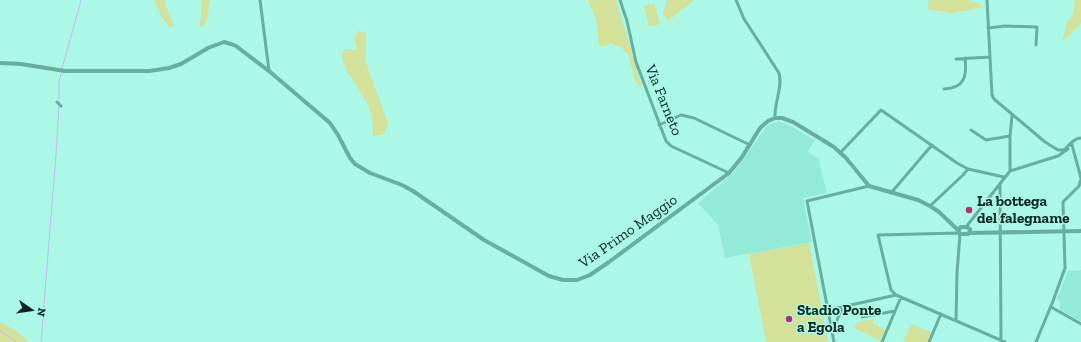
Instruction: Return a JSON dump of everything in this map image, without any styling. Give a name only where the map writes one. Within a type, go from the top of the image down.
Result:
[{"type":"street","points":[[260,0],[270,71]]},
{"type":"street","name":"Via Farneto","points":[[620,0],[627,21],[636,62],[666,141],[671,146],[729,173]]},
{"type":"street","points":[[736,0],[744,19],[758,38],[779,73],[781,82],[775,118],[786,119],[793,122],[827,142],[840,153],[869,186]]},
{"type":"street","points":[[987,0],[992,95],[994,99],[1012,116],[1045,142],[1058,150],[1064,150],[1074,140],[1081,138]]},
{"type":"street","points":[[988,28],[1005,26],[1037,27],[1036,46]]},
{"type":"street","name":"Via Primo Maggio","points":[[0,64],[21,64],[63,71],[158,70],[181,64],[208,48],[224,42],[236,46],[270,71],[330,123],[356,166],[413,191],[484,240],[560,280],[577,280],[600,269],[693,201],[734,168],[764,124],[775,118]]},
{"type":"street","points":[[956,59],[990,57]]},
{"type":"street","points":[[944,89],[954,88],[965,78],[965,58]]},
{"type":"street","points":[[57,102],[62,106]]},
{"type":"street","points":[[840,153],[881,110],[932,144],[957,163],[968,169],[1004,177]]},
{"type":"street","points":[[659,125],[681,115],[694,118],[750,145]]},
{"type":"street","points":[[1010,171],[1010,136],[1012,116]]},
{"type":"street","points":[[971,130],[986,140],[1010,136]]},
{"type":"street","points":[[1005,342],[896,295],[891,290],[878,235],[969,230],[1004,177],[1010,171],[1058,156],[1081,138]]},
{"type":"street","points":[[891,193],[932,144]]},
{"type":"street","points":[[1036,342],[1065,268],[1063,202],[1079,186],[1081,178],[1072,145]]},
{"type":"street","points":[[930,206],[968,169]]},
{"type":"street","points":[[1000,185],[1001,340]]},
{"type":"street","points":[[839,342],[834,341],[807,200],[869,186],[918,200],[930,206],[939,212],[959,231]]},
{"type":"street","points":[[956,321],[959,231],[961,227],[984,233],[1081,231]]},
{"type":"street","points":[[828,310],[896,295]]},
{"type":"street","points":[[882,342],[901,297]]},
{"type":"street","points":[[832,331],[841,311],[847,306]]},
{"type":"street","points":[[1051,307],[1081,324]]},
{"type":"street","points":[[862,317],[895,311]]},
{"type":"street","points":[[929,342],[941,314]]},
{"type":"shaded area","points":[[154,0],[164,0],[174,25],[171,28],[162,18]]},
{"type":"shaded area","points":[[202,0],[210,0],[207,20],[202,27],[200,26]]},
{"type":"shaded area","points":[[588,0],[616,0],[642,86],[639,87],[634,76],[628,54],[622,48],[611,43],[602,47],[599,45],[596,19]]},
{"type":"shaded area","points":[[667,0],[694,0],[668,21],[663,13]]},
{"type":"shaded area","points":[[929,0],[970,0],[984,7],[952,13],[928,9]]},
{"type":"shaded area","points":[[1075,0],[1081,0],[1081,23],[1062,41],[1067,23],[1073,13]]},
{"type":"shaded area","points":[[654,3],[660,24],[649,27],[644,6]]},
{"type":"shaded area","points":[[358,31],[366,32],[365,61],[388,123],[384,134],[373,136],[372,120],[368,105],[348,73],[343,60],[342,54],[345,49],[357,50],[354,38]]},
{"type":"shaded area","points":[[778,121],[791,126],[815,140],[807,152],[818,158],[827,193],[803,198],[812,242],[725,258],[718,225],[698,203],[733,173],[768,125]]},
{"type":"shaded area","points":[[809,243],[828,342],[766,342],[749,254]]},
{"type":"shaded area","points":[[1081,270],[1081,321],[1060,310],[1060,301],[1057,299],[1068,271]]},
{"type":"shaded area","points":[[874,319],[873,324],[885,329],[880,340],[854,328],[857,322]]},
{"type":"shaded area","points":[[0,322],[15,330],[29,342],[0,342]]},
{"type":"shaded area","points":[[911,324],[931,332],[927,342],[903,342]]},
{"type":"waterway","points":[[62,69],[81,0]]},
{"type":"waterway","points":[[59,102],[59,81],[62,72]]},
{"type":"waterway","points":[[41,342],[59,106]]},
{"type":"waterway","points":[[0,331],[16,342]]},
{"type":"place","name":"La bottega del falegname","points":[[969,210]]},
{"type":"place","name":"Stadio Ponte a Egola","points":[[789,319]]}]
